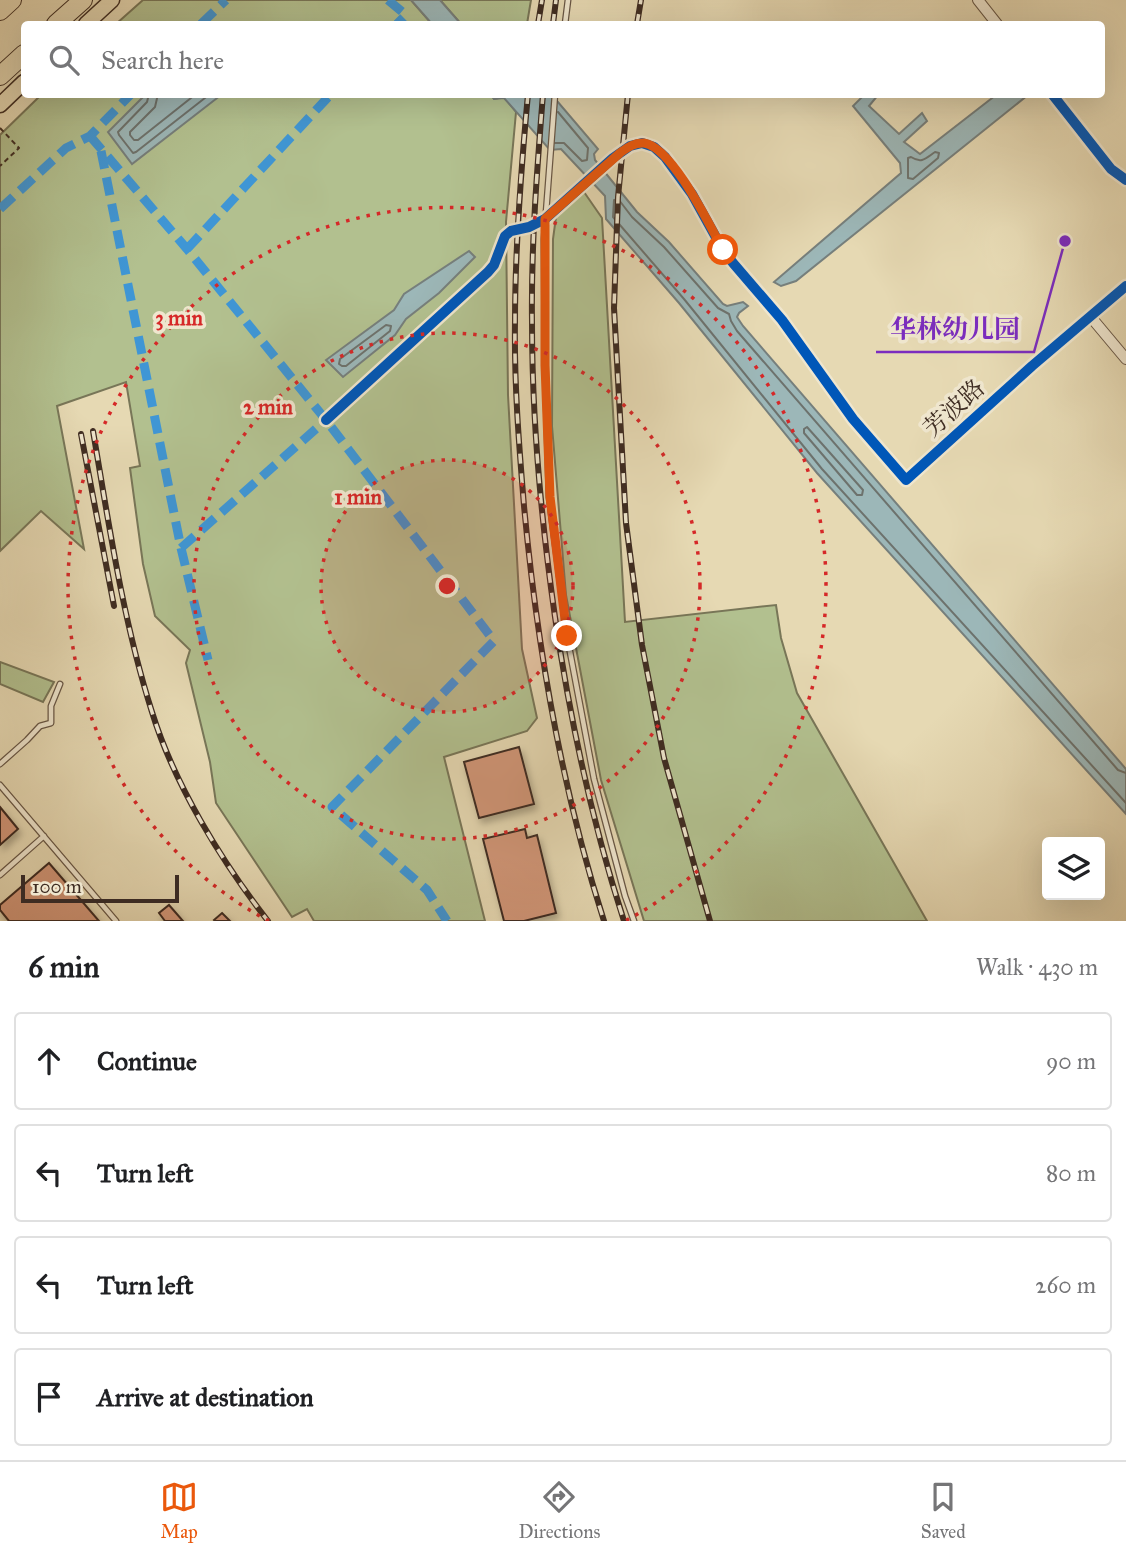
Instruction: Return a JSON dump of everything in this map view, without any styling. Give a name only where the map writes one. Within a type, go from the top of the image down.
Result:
[{"type":"highway","points":[[0,11],[12,0]]},
{"type":"highway","points":[[59,21],[83,0]]},
{"type":"highway","points":[[0,76],[21,57]]},
{"type":"main road","points":[[89,21],[112,0]]},
{"type":"main road","points":[[0,105],[21,85]]},
{"type":"street","points":[[978,0],[995,21]]},
{"type":"street","points":[[1055,98],[1111,169],[1126,180]]},
{"type":"street","name":"芳波路","points":[[545,219],[625,149],[636,144],[649,144],[660,152],[692,194],[723,250],[782,320],[853,419],[906,480],[1032,366],[1126,286]]},
{"type":"street","points":[[326,420],[488,272],[494,265],[505,236],[511,231],[545,219]]},
{"type":"street","points":[[1090,316],[1126,359]]},
{"type":"lane","points":[[565,21],[568,0]]},
{"type":"lane","points":[[555,98],[545,219],[545,365],[550,497],[567,636],[594,779],[634,921]]},
{"type":"lane","points":[[0,764],[40,726],[51,723],[51,706],[60,684]]},
{"type":"lane","points":[[0,785],[116,921]]},
{"type":"lane","points":[[0,875],[44,836]]},
{"type":"path","points":[[0,128],[19,148],[0,166]]},
{"type":"green space","points":[[143,0],[411,0],[429,21],[119,21]]},
{"type":"green space","points":[[440,0],[531,0],[528,21],[458,21]]},
{"type":"green space","points":[[38,98],[505,98],[516,112],[506,222],[508,395],[522,649],[537,718],[527,731],[444,757],[485,921],[314,921],[307,909],[292,917],[216,803],[210,762],[186,663],[190,650],[155,616],[143,564],[130,468],[140,466],[126,382],[57,406],[84,549],[41,511],[0,551],[0,135]]},
{"type":"green space","points":[[584,192],[602,218],[625,622],[776,605],[781,638],[797,693],[927,921],[644,921],[601,780],[566,595],[552,426],[553,239],[556,217]]},
{"type":"green space","points":[[0,662],[54,682],[43,702],[0,684]]},
{"type":"water","points":[[411,0],[440,0],[458,21],[429,21]]},
{"type":"water","points":[[142,98],[217,98],[132,164],[108,132]]},
{"type":"water","points":[[504,98],[555,98],[598,149],[594,154],[595,160],[637,212],[669,242],[723,304],[727,306],[743,302],[748,306],[737,317],[743,326],[1126,769],[1126,814],[817,473],[679,303],[606,219],[605,196],[561,149],[550,150]]},
{"type":"water","points":[[861,98],[876,98],[869,106],[899,134],[922,113],[927,121],[904,142],[920,154],[992,98],[1024,98],[796,281],[781,286],[774,282],[901,173],[900,163],[853,106]]},
{"type":"water","points":[[469,251],[475,257],[439,293],[406,319],[395,335],[343,377],[326,360],[394,310],[404,294]]},
{"type":"building","points":[[519,747],[534,804],[479,818],[464,762]]},
{"type":"building","points":[[0,807],[18,829],[0,845]]},
{"type":"building","points":[[525,829],[527,838],[537,835],[556,913],[524,921],[504,921],[483,839]]},
{"type":"building","points":[[49,863],[99,921],[9,921],[0,910],[0,905]]},
{"type":"building","points":[[169,905],[183,921],[165,921],[159,913]]},
{"type":"building","points":[[222,913],[230,921],[214,920]]},
{"type":"railway","points":[[538,21],[542,0]]},
{"type":"railway","points":[[553,21],[556,0]]},
{"type":"railway","points":[[638,21],[641,0]]},
{"type":"railway","points":[[528,98],[515,293],[516,391],[524,506],[536,611],[563,768],[604,921]]},
{"type":"railway","points":[[543,98],[532,294],[532,359],[542,506],[555,617],[575,732],[592,808],[624,921]]},
{"type":"railway","points":[[628,98],[618,197],[614,308],[626,523],[642,645],[664,758],[710,921]]},
{"type":"railway","points":[[93,431],[125,608],[142,678],[161,739],[201,821],[268,921]]},
{"type":"railway","points":[[81,434],[114,606]]},
{"type":"marked path","points":[[204,21],[226,0]]},
{"type":"marked path","points":[[388,0],[406,15],[400,21]]},
{"type":"marked path","points":[[0,209],[66,148],[90,136],[127,98]]},
{"type":"marked path","points":[[187,249],[327,98]]},
{"type":"marked path","points":[[90,136],[187,249],[326,420],[494,641],[332,807],[427,890],[447,921]]},
{"type":"marked path","points":[[101,151],[181,548],[208,660]]},
{"type":"marked path","points":[[181,548],[326,420]]},
{"type":"cycle path","points":[[1055,98],[1111,169],[1126,180]]},
{"type":"cycle path","points":[[326,420],[488,272],[494,265],[505,236],[511,231],[529,227],[545,219],[613,158],[630,146],[642,143],[654,147],[665,157],[692,194],[723,250],[782,320],[853,419],[906,480],[1032,366],[1126,286]]},
{"type":"place","name":"华林幼儿园","points":[[1065,241]]},
{"type":"route","points":[[567,636],[550,497],[545,365],[545,219],[620,153],[636,144],[649,144],[665,157],[680,176],[723,250]]}]
